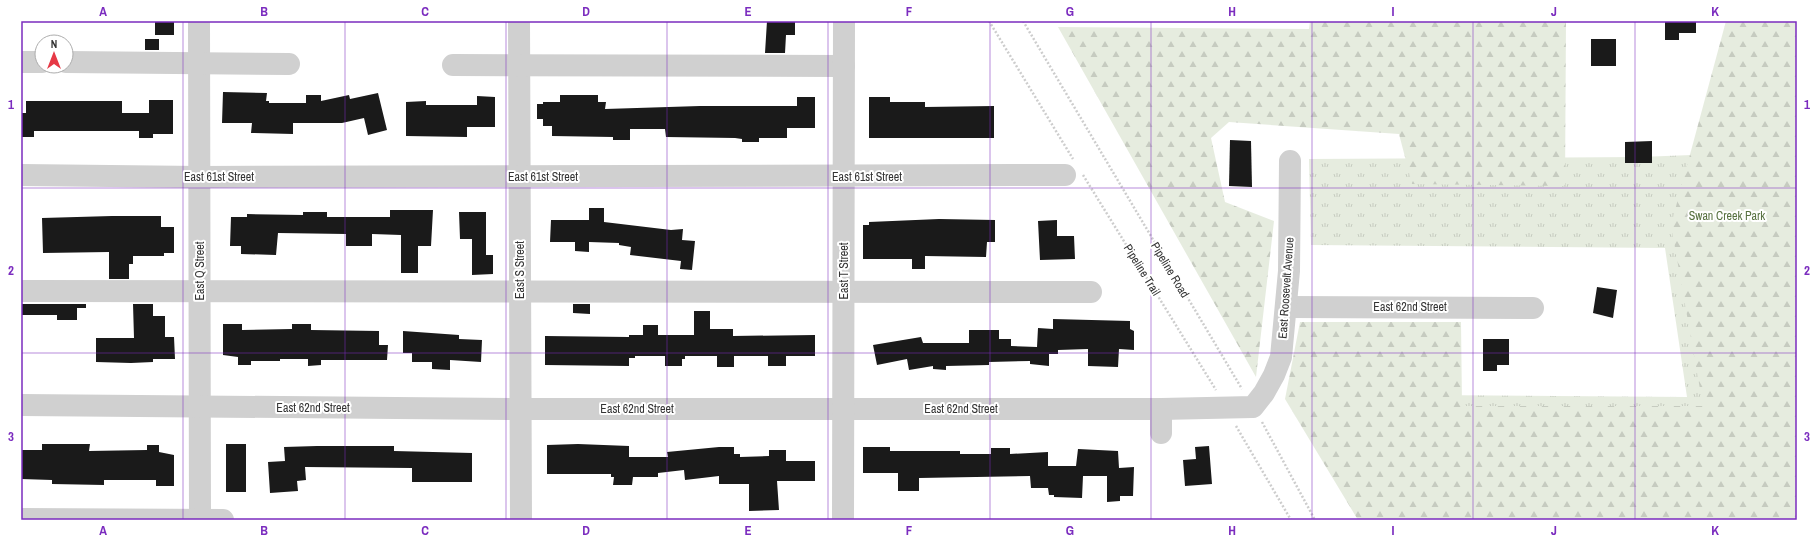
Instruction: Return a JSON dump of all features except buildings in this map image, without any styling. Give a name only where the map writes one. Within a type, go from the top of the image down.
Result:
[{"type":"street","name":"East Q Street","points":[[199,21],[200,520]]},
{"type":"street","name":"East S Street","points":[[519,21],[521,520]]},
{"type":"street","name":"East T Street","points":[[843,520],[844,21]]},
{"type":"street","points":[[21,62],[34,62]]},
{"type":"street","points":[[74,62],[289,64]]},
{"type":"street","points":[[453,65],[844,66]]},
{"type":"street","name":"East Roosevelt Avenue","points":[[1253,406],[1271,381],[1281,357],[1287,307],[1290,223],[1290,161]]},
{"type":"street","name":"East 61st Street","points":[[21,175],[199,177],[844,177],[1073,169]]},
{"type":"street","points":[[21,291],[1091,292]]},
{"type":"street","name":"East 62nd Street","points":[[1287,307],[1533,308]]},
{"type":"street","name":"East 62nd Street","points":[[21,405],[520,409],[1161,409],[1253,406]]},
{"type":"street","points":[[1161,409],[1161,433]]},
{"type":"street","points":[[21,519],[223,520]]},
{"type":"path","name":"Pipeline Trail","points":[[989,21],[1073,169],[1215,388],[1291,520]]},
{"type":"path","name":"Pipeline Road","points":[[1023,21],[1253,406],[1315,520]]},
{"type":"green space","points":[[1310,21],[1566,21],[1565,186],[1412,184],[1399,134],[1229,122],[1211,138],[1225,202],[1274,221],[1256,377],[1058,27],[1309,29]]},
{"type":"green space","name":"Swan Creek Park","points":[[1726,21],[1797,21],[1797,520],[1358,520],[1285,399],[1300,322],[1461,322],[1462,406],[1703,406],[1671,225]]},
{"type":"green space","name":"Swan Creek Park","points":[[1797,21],[1797,520],[1294,394],[1687,397],[1665,248],[1311,245],[1309,159],[1639,157],[1692,155]]}]
